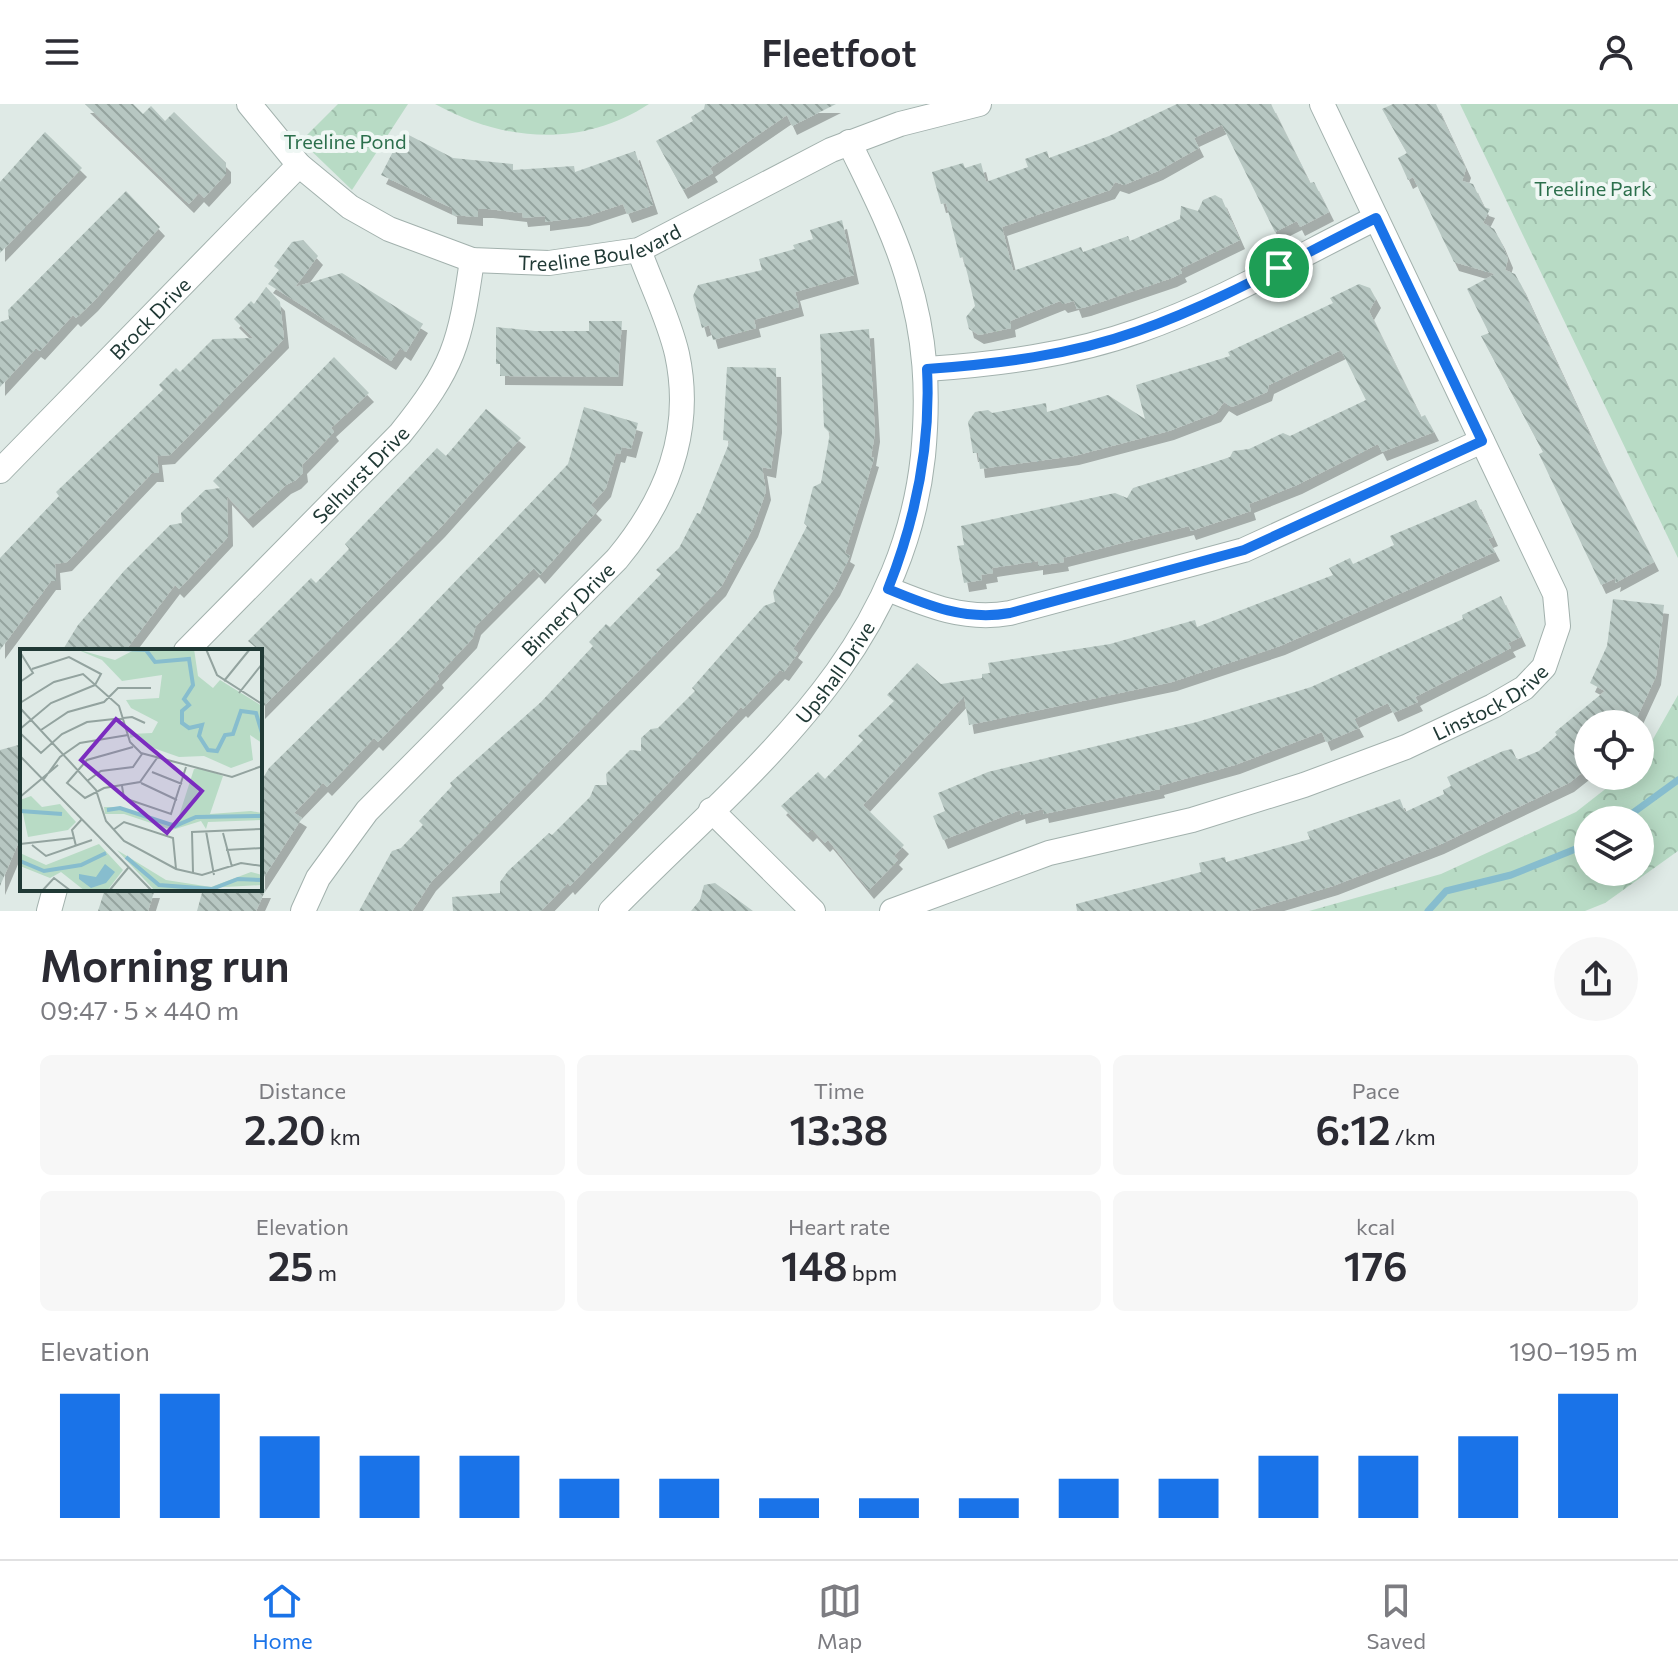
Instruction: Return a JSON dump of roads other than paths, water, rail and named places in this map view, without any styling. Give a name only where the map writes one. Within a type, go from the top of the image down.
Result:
[{"type":"street","name":"Treeline Boulevard","points":[[249,104],[299,165],[350,207],[379,224],[472,260],[561,262],[639,250],[798,165],[849,142],[935,113],[979,104]]},
{"type":"street","name":"Linstock Drive","points":[[892,911],[1049,853],[1192,820],[1332,775],[1406,747],[1524,688],[1544,667],[1551,652],[1559,611],[1541,563],[1322,104]]},
{"type":"street","name":"Upshall Drive","points":[[611,911],[822,695],[857,646],[888,589],[919,489],[929,398],[927,369],[907,275],[890,228],[849,142]]},
{"type":"street","name":"Brock Drive","points":[[0,471],[299,165]]},
{"type":"street","points":[[927,369],[1041,355],[1136,332],[1212,301],[1376,218]]},
{"type":"street","name":"Binnery Drive","points":[[303,911],[318,878],[367,811],[617,559],[639,533],[666,487],[680,429],[680,378],[677,353],[639,250]]},
{"type":"street","name":"Selhurst Drive","points":[[188,649],[400,434],[423,405],[452,359],[459,340],[472,260]]},
{"type":"street","points":[[888,589],[969,616],[985,617],[1026,609],[1244,550],[1482,441]]},
{"type":"street","points":[[711,810],[813,911]]},
{"type":"street","points":[[49,911],[54,891]]},
{"type":"waterway","points":[[1642,806],[1678,780]]},
{"type":"waterway","points":[[1428,911],[1446,891],[1511,875],[1574,850]]},
{"type":"park label","name":"Treeline Pond","points":[[345,141]]},
{"type":"park label","name":"Treeline Park","points":[[1593,188]]}]
